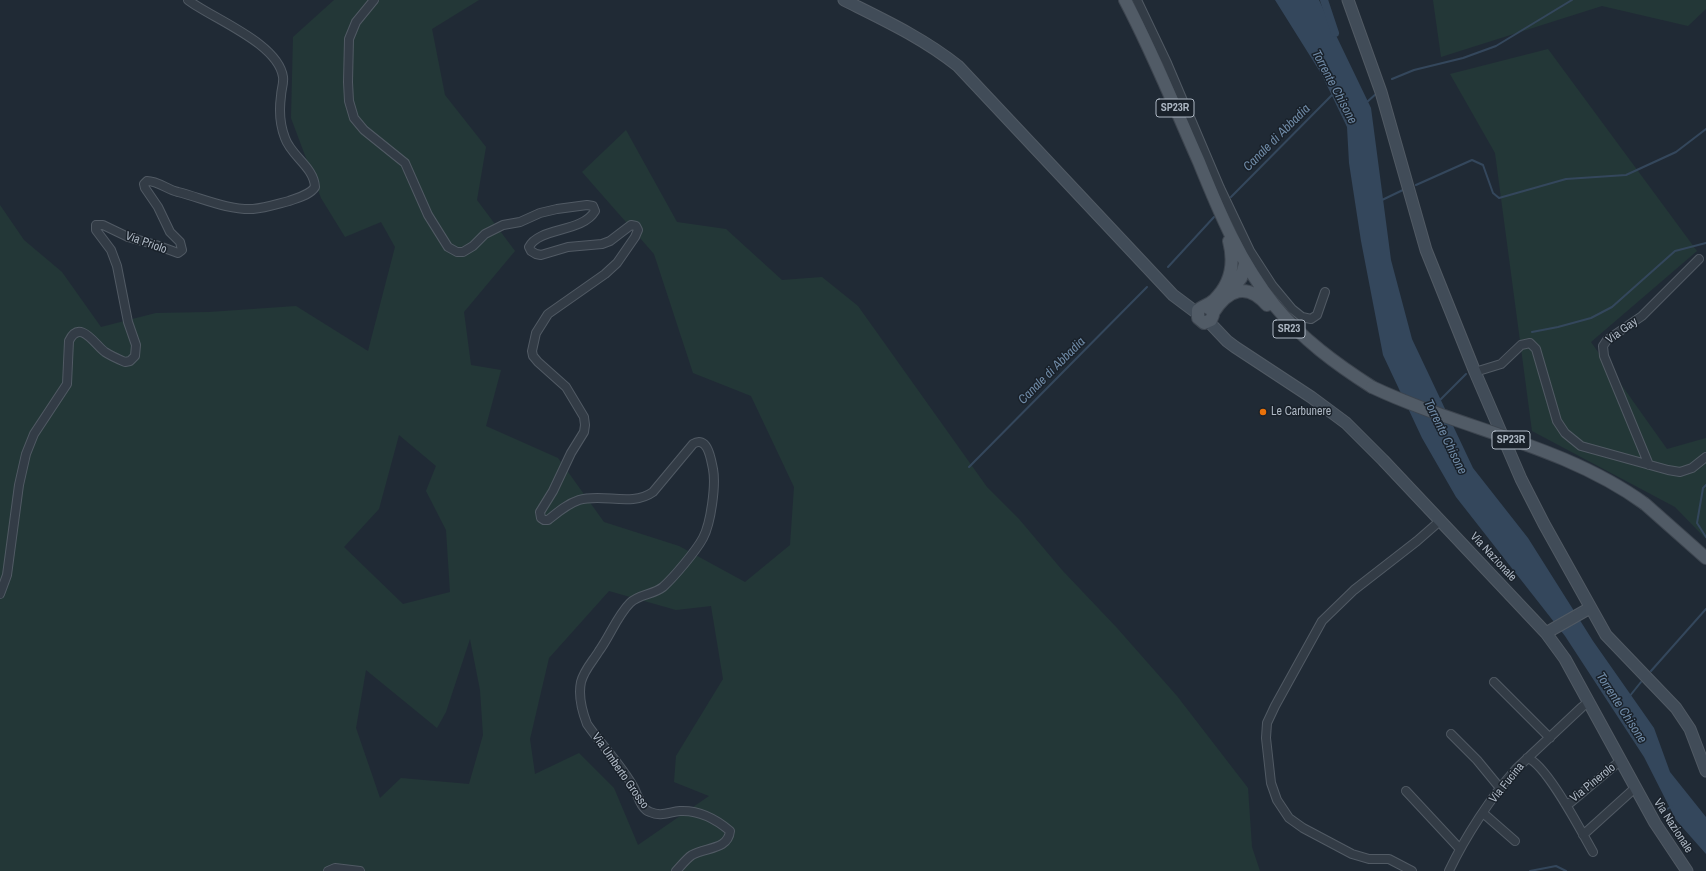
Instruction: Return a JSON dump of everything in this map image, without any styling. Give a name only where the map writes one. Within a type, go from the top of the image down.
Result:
[{"type":"main road","name":"Via Nazionale","points":[[844,0],[916,36],[958,66],[1173,295],[1206,313],[1227,341],[1312,396],[1346,423],[1384,460],[1546,633],[1565,659],[1634,788],[1687,871]]},
{"type":"main road","name":"SP23R","points":[[1125,0],[1156,63],[1222,217],[1246,264],[1275,306],[1299,332],[1322,352],[1372,387],[1425,409],[1557,456],[1594,473],[1630,493],[1645,504],[1706,558]]},
{"type":"main road","points":[[1348,0],[1381,92],[1426,250],[1475,372],[1528,493],[1606,635],[1676,708],[1690,729],[1706,771]]},
{"type":"main road","points":[[1206,313],[1213,301],[1223,290],[1231,274],[1232,262],[1230,247],[1222,217]]},
{"type":"main road","points":[[1206,313],[1228,295],[1240,278],[1246,264]]},
{"type":"main road","name":"SR23","points":[[1228,295],[1240,290],[1257,294],[1281,321],[1312,351],[1337,370],[1352,374]]},
{"type":"main road","points":[[1546,633],[1590,608]]},
{"type":"street","name":"Via Priolo","points":[[0,594],[7,575],[19,485],[28,447],[34,434],[65,388],[68,379],[69,341],[72,336],[78,332],[86,334],[104,351],[125,362],[130,361],[135,356],[136,345],[128,322],[118,266],[111,250],[96,230],[96,225],[103,225],[124,235],[178,253],[182,250],[182,246],[170,232],[158,207],[145,188],[144,184],[147,181],[210,202],[243,209],[262,208],[295,199],[311,192],[315,187],[311,175],[290,149],[282,131],[280,121],[283,79],[281,69],[262,46],[244,32],[202,10],[188,0]]},
{"type":"street","name":"Via Umberto Grosso","points":[[374,0],[356,22],[349,40],[348,95],[354,118],[364,130],[394,152],[405,163],[428,215],[448,247],[457,252],[463,252],[473,246],[485,234],[503,225],[520,222],[540,213],[587,205],[593,206],[595,211],[592,215],[574,227],[535,240],[530,247],[531,251],[541,255],[568,247],[602,244],[610,241],[631,225],[636,226],[638,230],[625,252],[605,274],[548,314],[536,333],[532,351],[533,356],[566,387],[584,417],[585,425],[584,432],[571,453],[553,491],[540,512],[541,518],[548,520],[571,503],[580,500],[594,498],[637,499],[646,497],[693,444],[696,442],[701,442],[706,446],[709,453],[715,482],[708,523],[703,538],[662,587],[653,593],[638,597],[625,609],[586,671],[581,682],[580,692],[587,724],[630,780],[641,804],[648,812],[657,815],[680,811],[693,812],[708,816],[730,831],[729,838],[724,844],[692,855],[676,871]]},
{"type":"street","points":[[1137,0],[1168,63],[1220,188],[1250,251],[1268,279],[1292,309],[1302,317],[1311,319],[1317,315],[1325,292]]},
{"type":"street","name":"Via Gay","points":[[1649,465],[1604,356],[1603,346],[1610,338],[1642,316],[1699,259]]},
{"type":"street","points":[[1475,372],[1501,364],[1522,346],[1530,343],[1536,349],[1554,413],[1560,427],[1571,440],[1590,449],[1680,472],[1692,468],[1706,457]]},
{"type":"street","points":[[1412,871],[1389,859],[1369,859],[1352,854],[1303,828],[1289,818],[1277,800],[1271,783],[1266,738],[1267,723],[1322,621],[1354,590],[1417,541],[1441,520]]},
{"type":"street","points":[[1494,682],[1550,738]]},
{"type":"street","name":"Via Fucina","points":[[1449,871],[1460,850],[1500,788],[1516,769],[1588,702]]},
{"type":"street","points":[[1451,734],[1477,760],[1500,788]]},
{"type":"street","name":"Via Pinerolo","points":[[1528,758],[1533,761],[1550,780],[1593,852]]},
{"type":"street","name":"Via Pinerolo","points":[[1565,803],[1570,803],[1620,761]]},
{"type":"street","points":[[1583,835],[1634,788]]},
{"type":"street","points":[[1406,791],[1460,850]]},
{"type":"street","name":"Via Fucina","points":[[1483,813],[1515,841]]},
{"type":"street","points":[[328,871],[335,868],[360,871]]},
{"type":"green space","points":[[334,0],[479,0],[432,29],[445,95],[486,147],[477,200],[515,251],[464,312],[471,365],[501,370],[486,426],[558,458],[604,522],[679,546],[745,582],[790,545],[794,487],[751,396],[693,373],[654,254],[582,172],[626,130],[677,222],[726,229],[782,280],[822,277],[858,306],[987,487],[1019,519],[1062,570],[1117,628],[1177,696],[1248,788],[1252,847],[1260,871],[0,871],[0,205],[24,240],[62,272],[101,327],[156,313],[209,312],[296,306],[368,351],[395,247],[381,222],[345,237],[321,198],[291,118],[293,37]],"holes":[[[399,435],[436,466],[426,491],[446,530],[450,592],[403,604],[344,547],[379,509]],[[609,591],[676,610],[711,606],[723,679],[676,756],[674,782],[709,796],[638,845],[614,788],[579,753],[535,774],[530,739],[549,658]],[[470,639],[480,690],[483,735],[469,784],[401,778],[380,798],[356,728],[366,670],[437,728],[446,712]]]},
{"type":"green space","points":[[1433,0],[1706,0],[1706,9],[1688,26],[1602,6],[1441,57]]},
{"type":"green space","points":[[1548,49],[1697,251],[1591,342],[1667,449],[1706,438],[1706,539],[1675,507],[1532,431],[1495,153],[1450,74]]},
{"type":"water","name":"Torrente Chisone","points":[[1275,0],[1319,0],[1371,108],[1391,260],[1412,339],[1473,468],[1528,538],[1593,641],[1654,728],[1670,772],[1706,817],[1706,854],[1676,820],[1644,757],[1565,636],[1456,497],[1422,438],[1383,355],[1361,241],[1349,163],[1347,127],[1322,75]]},
{"type":"waterway","points":[[1324,0],[1335,33]]},
{"type":"waterway","points":[[1392,79],[1414,70],[1463,58],[1496,46],[1572,0]]},
{"type":"waterway","points":[[1367,102],[1377,93]]},
{"type":"waterway","name":"Canale di Abbadia","points":[[1231,197],[1333,94]]},
{"type":"waterway","points":[[1416,185],[1472,160],[1483,165],[1493,193],[1499,198],[1566,179],[1626,175],[1676,152],[1706,129]]},
{"type":"waterway","points":[[1382,200],[1405,189]]},
{"type":"waterway","name":"Canale di Abbadia","points":[[1168,267],[1214,217]]},
{"type":"waterway","points":[[1532,332],[1591,318],[1612,307],[1675,251],[1706,243]]},
{"type":"waterway","name":"Canale di Abbadia","points":[[969,467],[1147,287]]},
{"type":"waterway","name":"Torrente Chisone","points":[[1440,400],[1466,374]]},
{"type":"waterway","points":[[1706,485],[1703,488],[1697,523],[1706,537]]},
{"type":"waterway","points":[[1651,671],[1706,609]]},
{"type":"waterway","name":"Torrente Chisone","points":[[1629,697],[1641,682]]},
{"type":"waterway","points":[[1661,813],[1672,806]]},
{"type":"waterway","name":"Canale di Abbadia","points":[[1530,871],[1556,866],[1566,871]]},
{"type":"place","name":"Le Carbunere","points":[[1263,412]]}]
